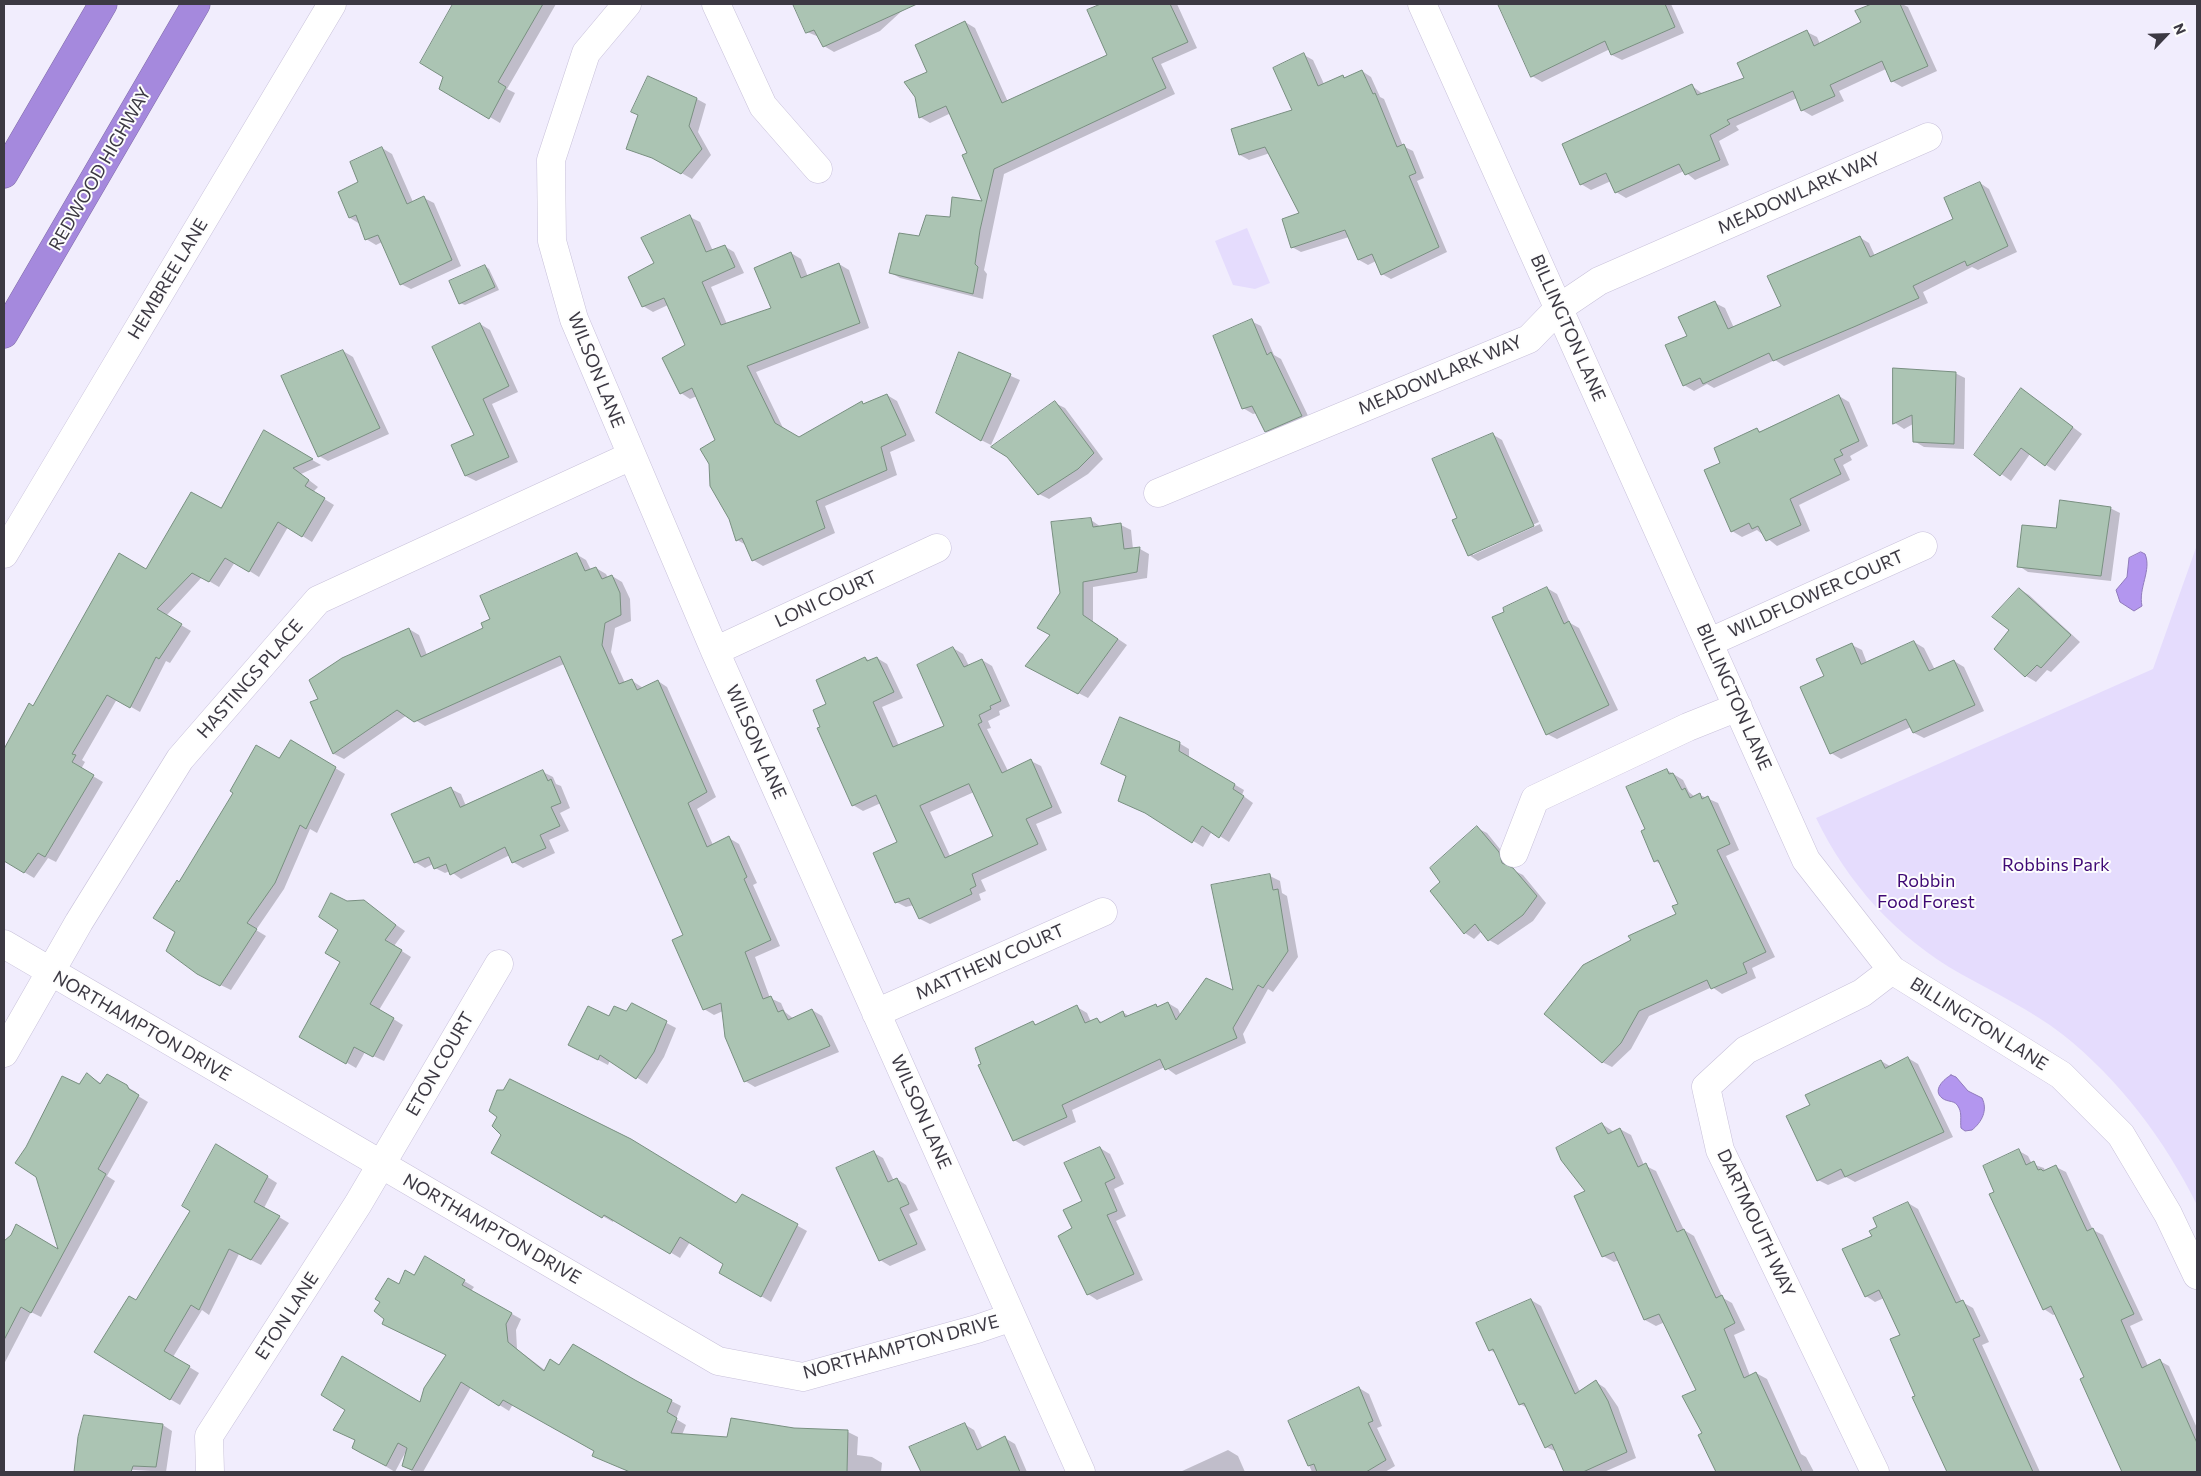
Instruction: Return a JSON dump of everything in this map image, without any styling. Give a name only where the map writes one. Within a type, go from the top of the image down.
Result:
[{"type":"highway","points":[[4,174],[103,4]]},
{"type":"highway","name":"REDWOOD HIGHWAY","points":[[4,334],[196,4]]},
{"type":"street","name":"HEMBREE LANE","points":[[4,554],[332,4]]},
{"type":"street","name":"WILSON LANE","points":[[626,4],[586,53],[551,160],[552,241],[574,319],[715,651],[1081,1472]]},
{"type":"street","points":[[716,4],[763,106],[818,169]]},
{"type":"street","name":"BILLINGTON LANE","points":[[1422,4],[1710,642],[1806,860],[1892,970],[2061,1075],[2121,1135],[2168,1214],[2197,1275]]},
{"type":"street","name":"MEADOWLARK WAY","points":[[1158,493],[1529,339],[1559,308],[1599,281],[1928,136]]},
{"type":"street","name":"HASTINGS PLACE","points":[[4,1053],[79,922],[180,759],[318,600],[631,456]]},
{"type":"street","name":"WILDFLOWER COURT","points":[[1710,642],[1923,546]]},
{"type":"street","name":"LONI COURT","points":[[715,651],[936,548]]},
{"type":"street","points":[[1514,853],[1535,799],[1688,727],[1738,707]]},
{"type":"street","name":"MATTHEW COURT","points":[[876,1013],[1103,912]]},
{"type":"street","name":"NORTHAMPTON DRIVE","points":[[4,944],[718,1361],[803,1377],[1012,1317]]},
{"type":"street","name":"ETON COURT","points":[[382,1164],[498,964]]},
{"type":"street","name":"DARTMOUTH WAY","points":[[1876,1472],[1720,1150],[1706,1086],[1746,1050],[1862,993],[1892,970]]},
{"type":"street","name":"ETON LANE","points":[[210,1472],[209,1436],[382,1164]]},
{"type":"green space","points":[[1247,228],[1270,283],[1255,289],[1233,285],[1215,241]]},
{"type":"green space","name":"Robbins Park","points":[[2197,545],[2197,1205],[2155,1134],[2139,1112],[2103,1071],[2050,1025],[1937,959],[1895,926],[1859,887],[1843,865],[1816,818],[2153,669]]},
{"type":"shaded area","points":[[2141,552],[2145,554],[2147,566],[2141,599],[2142,606],[2134,611],[2120,602],[2116,590],[2127,577],[2129,558]]},
{"type":"shaded area","points":[[1951,1075],[1956,1077],[1968,1091],[1982,1098],[1984,1102],[1983,1116],[1972,1130],[1965,1131],[1961,1128],[1960,1113],[1957,1105],[1939,1095],[1940,1085]]},
{"type":"building","points":[[453,4],[543,4],[498,82],[506,87],[489,119],[439,89],[443,77],[420,63]]},
{"type":"building","points":[[793,4],[917,4],[823,47],[814,30],[806,33]]},
{"type":"building","points":[[1101,4],[1170,4],[1188,42],[1152,58],[1166,88],[994,169],[980,230],[975,264],[978,267],[973,294],[889,273],[899,233],[919,236],[926,215],[950,217],[952,197],[982,201],[962,155],[967,153],[946,106],[919,118],[915,97],[904,82],[927,72],[915,45],[965,21],[1002,103],[1107,55],[1087,10]]},
{"type":"building","points":[[1498,4],[1665,4],[1675,27],[1611,55],[1605,41],[1531,77]]},
{"type":"building","points":[[1872,4],[1900,4],[1928,66],[1891,82],[1882,61],[1830,85],[1835,96],[1801,111],[1793,91],[1727,120],[1730,124],[1710,135],[1720,160],[1685,175],[1679,164],[1615,193],[1606,173],[1580,185],[1562,144],[1692,84],[1697,95],[1744,78],[1737,63],[1807,30],[1814,46],[1861,22],[1855,11]]},
{"type":"building","points":[[1304,53],[1318,86],[1343,75],[1344,78],[1362,70],[1373,94],[1375,93],[1397,147],[1404,144],[1416,173],[1409,176],[1439,247],[1381,275],[1372,254],[1358,260],[1345,230],[1291,248],[1282,219],[1299,213],[1265,147],[1239,155],[1231,129],[1292,110],[1273,68]]},
{"type":"building","points":[[648,76],[697,98],[689,126],[702,149],[681,174],[652,158],[626,149],[638,115],[631,112]]},
{"type":"building","points":[[382,147],[407,204],[424,196],[452,260],[400,285],[378,235],[365,240],[356,215],[349,218],[338,192],[358,182],[350,162]]},
{"type":"building","points":[[1980,182],[2008,246],[1967,266],[1965,261],[1913,286],[1919,298],[1856,326],[1773,361],[1769,353],[1703,384],[1700,378],[1683,386],[1665,345],[1687,336],[1678,317],[1715,301],[1728,329],[1781,306],[1767,276],[1860,236],[1870,257],[1953,219],[1944,198]]},
{"type":"building","points":[[690,215],[706,252],[725,245],[735,267],[702,282],[721,325],[771,308],[754,268],[791,252],[801,278],[839,263],[860,323],[747,366],[775,423],[799,437],[862,401],[863,404],[887,394],[906,435],[881,447],[887,470],[816,501],[825,528],[752,561],[742,538],[736,541],[729,519],[710,486],[709,464],[700,449],[715,440],[692,388],[680,394],[662,358],[685,345],[664,298],[642,307],[628,277],[654,263],[641,238]]},
{"type":"building","points":[[485,265],[495,287],[459,304],[449,281]]},
{"type":"building","points":[[1252,319],[1267,355],[1271,352],[1302,416],[1265,432],[1252,406],[1242,409],[1213,336]]},
{"type":"building","points":[[480,323],[509,386],[483,399],[509,457],[465,476],[451,445],[474,435],[432,347]]},
{"type":"building","points":[[343,350],[380,428],[318,457],[281,376]]},
{"type":"building","points":[[959,352],[1011,374],[981,441],[936,413]]},
{"type":"building","points":[[1893,368],[1956,372],[1954,444],[1913,442],[1912,415],[1893,424]]},
{"type":"building","points":[[2021,388],[2073,427],[2045,466],[2021,448],[2000,476],[1974,455]]},
{"type":"building","points":[[1839,395],[1859,441],[1840,450],[1843,455],[1834,459],[1841,474],[1790,499],[1801,525],[1766,541],[1758,526],[1752,529],[1749,523],[1731,532],[1704,470],[1720,463],[1714,448],[1757,428],[1759,432]]},
{"type":"building","points":[[1055,401],[1094,453],[1078,469],[1038,495],[1007,457],[991,447]]},
{"type":"building","points":[[264,430],[313,459],[293,468],[309,480],[305,486],[325,498],[302,537],[278,522],[249,572],[225,558],[209,582],[192,573],[157,609],[182,624],[159,659],[156,657],[130,708],[107,695],[72,754],[76,755],[72,762],[94,775],[45,857],[38,853],[24,873],[4,861],[4,749],[29,703],[33,706],[119,553],[146,569],[191,492],[221,508]]},
{"type":"building","points":[[1493,433],[1534,526],[1468,556],[1452,520],[1457,518],[1432,459]]},
{"type":"building","points":[[2060,500],[2111,507],[2101,576],[2017,567],[2022,525],[2056,528]]},
{"type":"building","points":[[1091,518],[1093,527],[1121,523],[1124,549],[1140,547],[1137,572],[1083,582],[1083,615],[1118,639],[1078,694],[1025,666],[1050,635],[1037,628],[1060,593],[1051,522]]},
{"type":"building","points":[[577,553],[585,571],[596,567],[602,579],[612,575],[620,593],[621,615],[605,623],[602,645],[619,684],[632,679],[637,690],[658,680],[707,792],[688,803],[707,847],[729,836],[747,877],[744,879],[771,940],[745,952],[763,999],[771,996],[778,1012],[783,1010],[788,1020],[812,1009],[830,1046],[744,1082],[725,1037],[721,1003],[703,1010],[672,940],[683,935],[560,656],[414,722],[397,710],[333,754],[310,702],[318,699],[309,680],[342,658],[409,628],[421,657],[483,628],[481,623],[490,619],[480,596]]},
{"type":"building","points":[[1547,587],[1564,624],[1569,621],[1609,705],[1546,735],[1492,617],[1504,612],[1503,608]]},
{"type":"building","points":[[2019,588],[2071,635],[2041,668],[2037,665],[2025,677],[1994,649],[2009,630],[1992,617]]},
{"type":"building","points":[[1914,641],[1929,671],[1954,660],[1975,705],[1913,733],[1906,719],[1830,754],[1800,687],[1824,676],[1816,659],[1852,643],[1861,664]]},
{"type":"building","points":[[953,647],[964,667],[982,659],[1001,701],[990,706],[991,709],[979,715],[982,722],[978,724],[1002,773],[1031,759],[1052,807],[1026,819],[1038,844],[972,874],[976,886],[970,889],[972,894],[919,919],[909,898],[895,903],[873,853],[897,842],[876,795],[852,806],[817,728],[820,727],[813,710],[826,704],[816,680],[865,657],[867,661],[877,657],[894,692],[873,702],[893,747],[944,726],[917,665]],"holes":[[[969,784],[993,836],[945,858],[920,806]]]},
{"type":"building","points":[[1120,717],[1180,742],[1179,751],[1235,784],[1233,789],[1244,796],[1219,838],[1202,826],[1192,843],[1145,813],[1118,801],[1126,776],[1101,764]]},
{"type":"building","points":[[291,740],[336,767],[306,829],[300,825],[275,883],[247,923],[257,929],[220,986],[197,974],[166,951],[175,932],[153,918],[177,880],[179,882],[233,793],[230,791],[256,745],[279,758]]},
{"type":"building","points":[[1667,769],[1669,774],[1673,773],[1682,790],[1685,788],[1690,798],[1700,793],[1702,799],[1708,796],[1730,844],[1717,850],[1766,952],[1743,963],[1747,973],[1711,989],[1707,980],[1639,1011],[1621,1043],[1602,1063],[1544,1014],[1583,965],[1631,940],[1628,936],[1676,914],[1672,906],[1678,904],[1658,860],[1654,862],[1641,831],[1645,829],[1626,787]]},
{"type":"building","points":[[543,770],[548,781],[551,779],[561,803],[551,807],[560,826],[540,835],[546,848],[512,863],[505,847],[450,875],[446,864],[434,869],[429,857],[414,863],[391,814],[451,787],[460,807]]},
{"type":"building","points":[[1477,826],[1499,852],[1502,863],[1513,868],[1537,896],[1523,915],[1488,941],[1475,924],[1464,934],[1430,891],[1440,882],[1430,868]]},
{"type":"building","points":[[1270,874],[1273,890],[1278,889],[1288,951],[1263,988],[1258,985],[1233,1028],[1237,1038],[1165,1070],[1160,1059],[1062,1105],[1067,1117],[1013,1141],[978,1065],[981,1064],[975,1048],[1033,1021],[1035,1025],[1077,1005],[1085,1023],[1097,1018],[1100,1023],[1123,1011],[1125,1017],[1156,1004],[1157,1007],[1168,1002],[1176,1020],[1206,978],[1233,990],[1211,885]]},
{"type":"building","points":[[331,893],[347,901],[364,900],[396,925],[385,940],[402,950],[370,1004],[394,1018],[373,1057],[354,1047],[346,1064],[299,1037],[340,962],[325,953],[338,930],[319,917]]},
{"type":"building","points":[[632,1003],[667,1021],[654,1052],[636,1079],[600,1055],[598,1060],[568,1045],[588,1006],[609,1016],[614,1006],[626,1011]]},
{"type":"building","points":[[1908,1057],[1944,1132],[1845,1177],[1841,1169],[1817,1181],[1786,1116],[1810,1105],[1805,1095],[1881,1060],[1885,1068]]},
{"type":"building","points":[[87,1073],[100,1084],[107,1074],[127,1085],[129,1089],[139,1095],[98,1169],[106,1174],[31,1313],[21,1307],[4,1340],[4,1241],[11,1235],[16,1224],[58,1249],[36,1177],[15,1163],[26,1147],[62,1076],[79,1084]]},
{"type":"building","points":[[510,1079],[631,1139],[736,1203],[742,1194],[798,1224],[761,1297],[719,1273],[723,1264],[680,1237],[670,1254],[604,1215],[602,1218],[491,1153],[501,1135],[492,1126],[497,1117],[489,1111],[497,1090],[503,1090]]},
{"type":"building","points":[[1602,1123],[1608,1134],[1620,1128],[1638,1167],[1646,1163],[1677,1232],[1684,1229],[1716,1298],[1722,1295],[1735,1323],[1724,1329],[1744,1378],[1756,1372],[1802,1472],[1716,1472],[1698,1435],[1702,1433],[1682,1396],[1696,1390],[1659,1314],[1644,1320],[1614,1252],[1602,1257],[1574,1196],[1585,1191],[1561,1160],[1556,1148]]},
{"type":"building","points":[[216,1144],[268,1176],[254,1202],[280,1216],[251,1260],[229,1249],[199,1310],[191,1305],[164,1351],[190,1366],[170,1400],[94,1352],[129,1296],[136,1300],[190,1211],[182,1206]]},
{"type":"building","points":[[1100,1147],[1115,1178],[1105,1183],[1117,1211],[1107,1215],[1134,1274],[1087,1295],[1058,1236],[1072,1228],[1063,1210],[1082,1201],[1064,1163]]},
{"type":"building","points":[[2019,1149],[2026,1165],[2034,1161],[2038,1170],[2041,1169],[2043,1171],[2056,1165],[2087,1231],[2093,1228],[2134,1314],[2121,1320],[2142,1368],[2160,1359],[2197,1443],[2197,1472],[2122,1472],[2080,1379],[2084,1377],[2051,1306],[2043,1310],[1989,1194],[1994,1192],[1983,1166]]},
{"type":"building","points":[[874,1151],[888,1182],[897,1178],[909,1204],[900,1208],[917,1244],[879,1261],[836,1168]]},
{"type":"building","points":[[1908,1202],[1956,1303],[1963,1300],[1980,1336],[1973,1339],[2033,1472],[1947,1472],[1912,1397],[1915,1396],[1890,1339],[1900,1335],[1879,1290],[1865,1297],[1842,1249],[1872,1236],[1869,1231],[1877,1227],[1873,1218]]},
{"type":"building","points":[[425,1256],[465,1280],[462,1285],[512,1313],[506,1324],[508,1342],[544,1371],[550,1359],[559,1365],[573,1344],[672,1400],[667,1412],[677,1418],[671,1433],[727,1437],[731,1418],[794,1428],[848,1430],[847,1472],[630,1472],[592,1456],[594,1451],[503,1400],[499,1406],[461,1382],[412,1470],[402,1466],[407,1448],[398,1443],[386,1466],[352,1448],[355,1440],[333,1430],[345,1410],[321,1395],[342,1356],[420,1402],[424,1388],[446,1355],[382,1324],[384,1319],[374,1311],[380,1302],[375,1299],[388,1278],[399,1284],[405,1270],[414,1275]]},
{"type":"building","points":[[1531,1299],[1575,1394],[1596,1380],[1608,1401],[1627,1452],[1583,1472],[1564,1472],[1552,1444],[1545,1448],[1524,1403],[1519,1405],[1493,1349],[1489,1351],[1476,1323]]},
{"type":"building","points":[[1359,1387],[1373,1421],[1368,1423],[1386,1460],[1366,1472],[1317,1472],[1314,1464],[1308,1466],[1288,1421]]},
{"type":"building","points":[[84,1415],[163,1424],[156,1467],[133,1466],[131,1472],[74,1472],[78,1437]]},
{"type":"building","points":[[965,1423],[977,1450],[1005,1436],[1020,1472],[921,1472],[909,1447]]},
{"type":"park label","name":"Robbin Food Forest","points":[[1926,891]]}]
